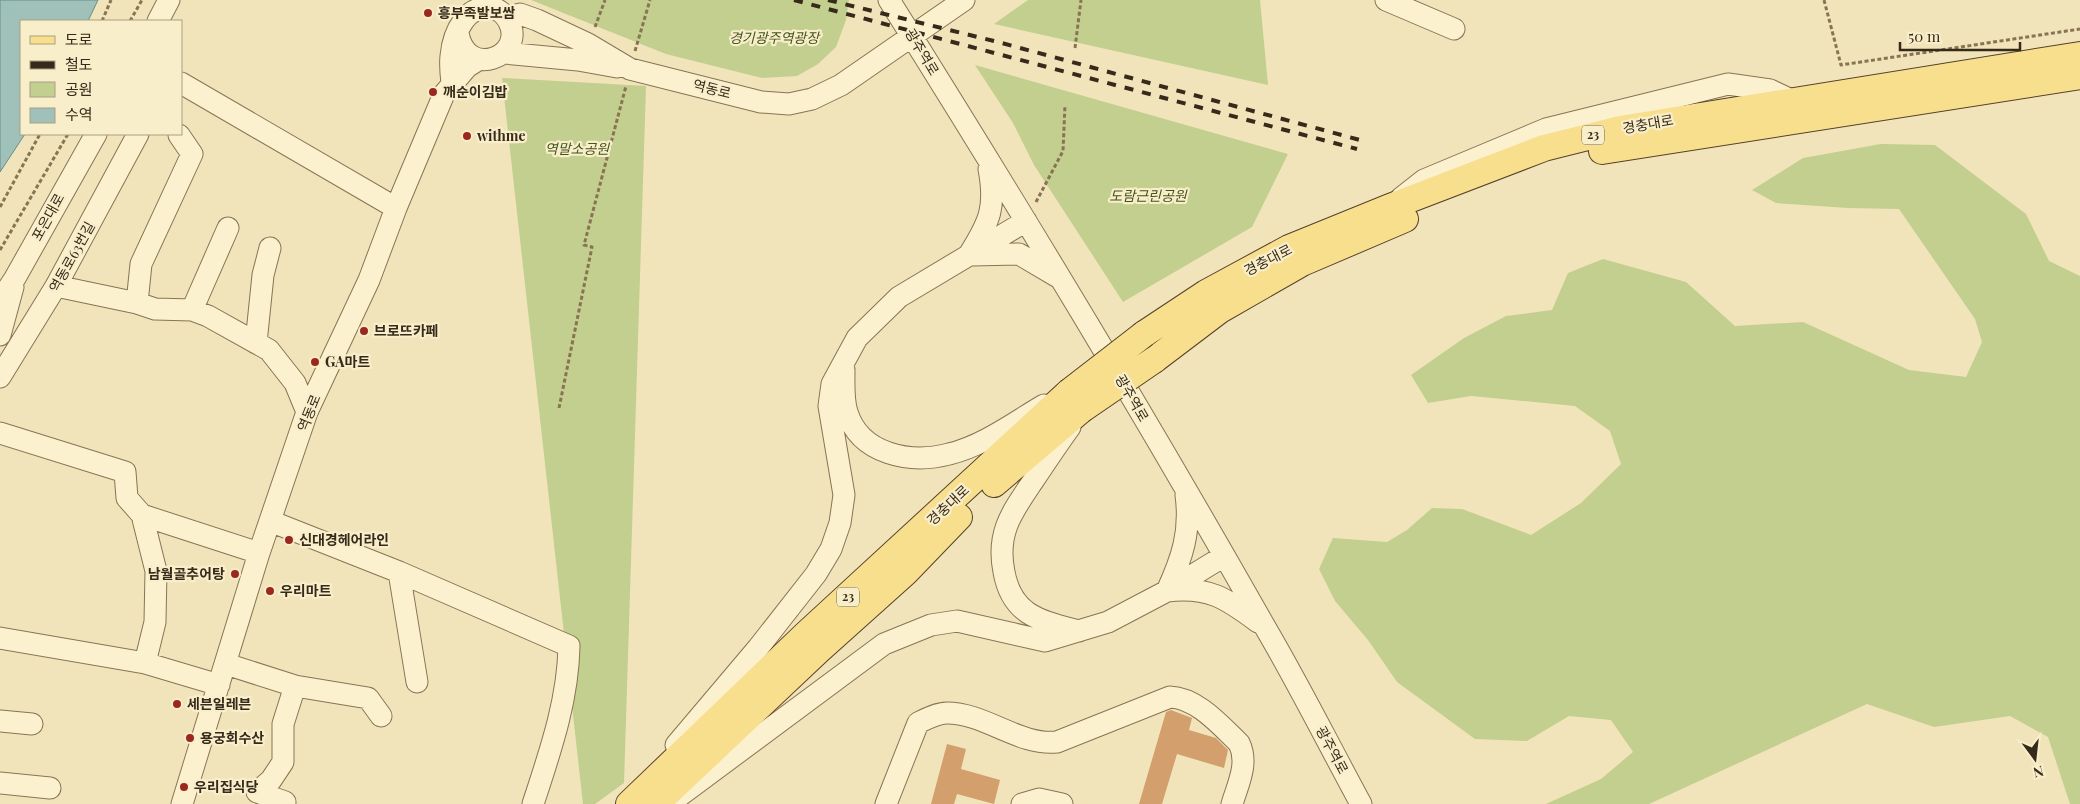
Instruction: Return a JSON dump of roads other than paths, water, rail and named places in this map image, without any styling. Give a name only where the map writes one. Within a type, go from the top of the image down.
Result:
[{"type":"main road","name":"경충대로","points":[[656,804],[819,650],[906,572],[1144,334],[1206,293],[1289,248],[1544,148],[1620,129],[2080,55]]},
{"type":"main road","name":"경충대로","points":[[628,804],[805,635],[1075,401],[1154,360],[1220,310],[1302,263],[1430,207],[1554,162],[1620,147],[2080,76]]},
{"type":"street","points":[[159,20],[169,0]]},
{"type":"street","name":"광주역로","points":[[890,0],[1064,282],[1185,488],[1266,628],[1361,804]]},
{"type":"street","name":"역동로","points":[[461,17],[478,8],[497,9],[520,14],[588,44],[630,69],[761,102],[789,104],[812,99],[841,84],[964,0]]},
{"type":"street","points":[[1386,0],[1454,29]]},
{"type":"street","points":[[497,9],[512,36],[504,53]]},
{"type":"street","points":[[461,17],[464,50],[478,60],[487,60],[504,53],[578,60],[630,69]]},
{"type":"street","points":[[452,83],[450,56],[461,17]]},
{"type":"street","name":"역동로","points":[[182,804],[259,553],[307,412],[369,280],[396,208],[444,94],[467,67],[478,60]]},
{"type":"street","points":[[182,84],[396,208]]},
{"type":"street","name":"포은대로","points":[[0,301],[15,278],[95,135]]},
{"type":"street","name":"역동로63번길","points":[[0,377],[56,286],[137,135]]},
{"type":"street","points":[[137,302],[140,264],[192,154],[179,135]]},
{"type":"street","points":[[968,255],[986,227],[991,210],[993,193],[988,161]]},
{"type":"street","points":[[628,804],[758,648],[816,574],[831,549],[840,523],[844,495],[829,406],[832,384],[857,338],[894,302],[1026,221]]},
{"type":"street","points":[[192,310],[228,228]]},
{"type":"street","points":[[256,343],[263,275],[270,248]]},
{"type":"street","points":[[968,255],[1019,254],[1064,282]]},
{"type":"street","points":[[0,335],[15,278]]},
{"type":"street","points":[[56,286],[137,302],[155,309],[192,310],[208,316],[269,350],[295,383],[307,412]]},
{"type":"street","points":[[844,365],[847,412],[860,436],[880,450],[904,458],[925,459],[951,454],[1075,401]]},
{"type":"street","points":[[1075,401],[1012,511],[1003,536],[1000,555],[1010,597],[1026,612],[1047,622],[1080,631]]},
{"type":"street","points":[[0,433],[125,472],[127,498],[142,515],[156,571],[155,622],[145,663]]},
{"type":"street","points":[[1167,591],[1181,560],[1188,537],[1189,515],[1185,488]]},
{"type":"street","points":[[142,515],[259,553]]},
{"type":"street","points":[[270,521],[399,572],[569,646],[568,679],[554,742],[533,804]]},
{"type":"street","points":[[668,804],[884,644],[931,625],[957,621],[1044,641],[1108,622],[1167,591],[1224,556]]},
{"type":"street","points":[[399,572],[417,682]]},
{"type":"street","points":[[1167,591],[1187,589],[1230,600],[1266,628]]},
{"type":"street","points":[[0,638],[145,663],[219,684]]},
{"type":"street","points":[[226,664],[295,686],[368,698],[381,716]]},
{"type":"street","points":[[285,802],[257,792],[271,780],[283,762],[283,724],[295,686]]},
{"type":"street","points":[[886,804],[918,723],[933,716],[945,713],[962,715],[1042,744],[1057,742],[1170,697],[1184,698],[1193,703],[1239,743],[1243,751],[1244,762],[1232,804]]},
{"type":"street","points":[[0,721],[32,724]]},
{"type":"street","points":[[0,783],[50,788]]},
{"type":"street","points":[[1022,804],[1039,799],[1062,804]]},
{"type":"water","points":[[0,0],[98,0],[88,20],[20,20],[20,135],[24,135],[0,172]]},
{"type":"railway","points":[[794,0],[1357,149]]},
{"type":"railway","points":[[828,0],[998,42],[1360,140]]},
{"type":"place","name":"흥부족발보쌈","points":[[428,13]]},
{"type":"place","name":"깨순이김밥","points":[[433,92]]},
{"type":"place","name":"withme","points":[[467,136]]},
{"type":"place","name":"브로뜨카페","points":[[364,331]]},
{"type":"place","name":"GA마트","points":[[315,362]]},
{"type":"place","name":"신대경헤어라인","points":[[289,540]]},
{"type":"place","name":"남월골추어탕","points":[[235,574]]},
{"type":"place","name":"우리마트","points":[[270,591]]},
{"type":"place","name":"세븐일레븐","points":[[177,704]]},
{"type":"place","name":"용궁회수산","points":[[190,738]]},
{"type":"place","name":"우리집식당","points":[[184,787]]},
{"type":"park label","name":"경기광주역광장","points":[[774,38]]},
{"type":"park label","name":"역말소공원","points":[[577,149]]},
{"type":"park label","name":"도람근린공원","points":[[1148,196]]}]
